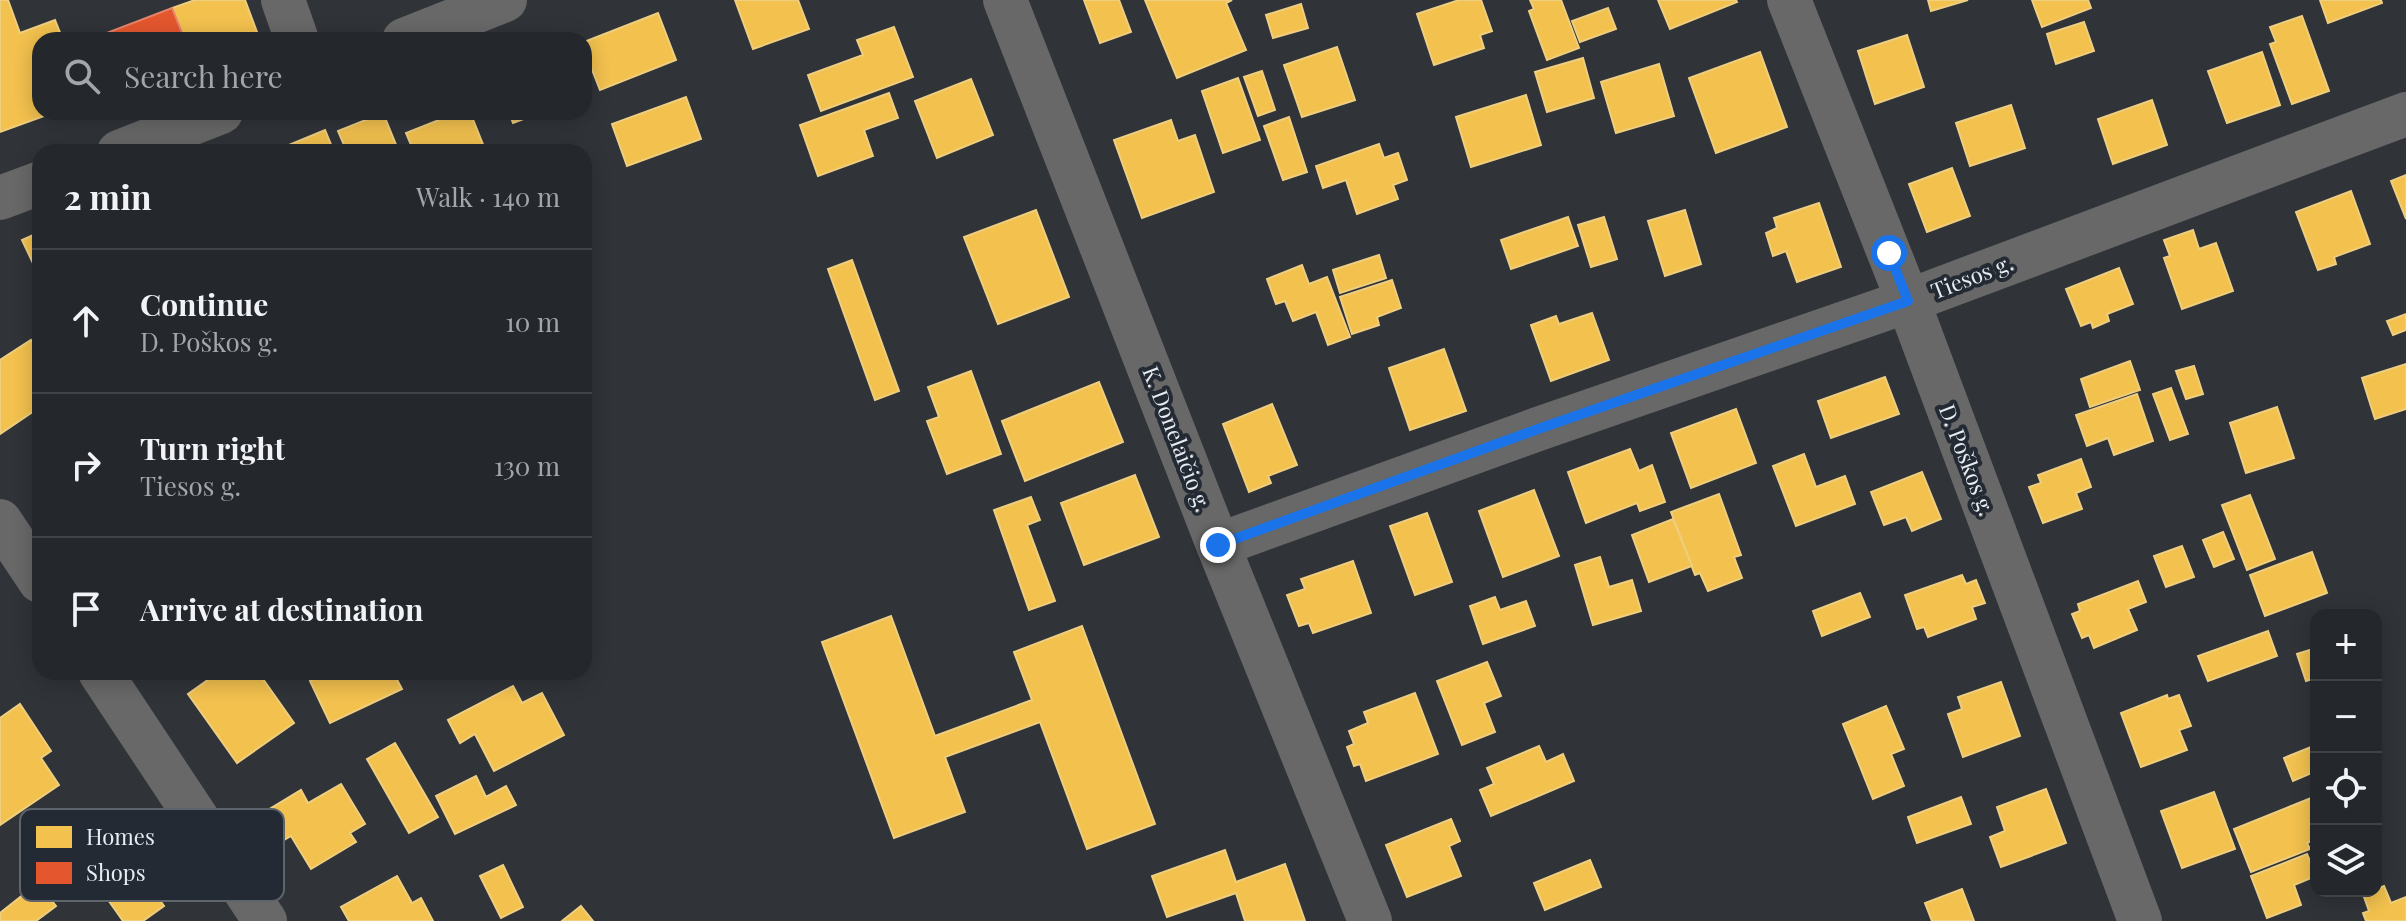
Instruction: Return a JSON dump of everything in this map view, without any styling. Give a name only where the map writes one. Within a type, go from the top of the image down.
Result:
[{"type":"street","points":[[283,0],[294,32]]},
{"type":"street","points":[[424,32],[505,0]]},
{"type":"street","name":"K. Donelaičio g.","points":[[1005,0],[1218,545],[1370,921]]},
{"type":"street","name":"D. Poškos g.","points":[[1789,0],[1908,301],[2140,921]]},
{"type":"street","name":"Tiesos g.","points":[[1218,545],[1538,429],[1908,301],[2406,114]]},
{"type":"street","points":[[139,144],[201,120]]},
{"type":"street","points":[[0,198],[32,186]]},
{"type":"street","points":[[0,521],[32,569]]},
{"type":"street","points":[[105,680],[191,809]]},
{"type":"street","points":[[252,901],[265,921]]},
{"type":"building: Homes","points":[[0,0],[8,0],[20,33],[55,20],[60,32],[32,32],[33,120],[0,132]]},
{"type":"building: Homes","points":[[195,0],[245,0],[257,32],[182,32],[172,8]]},
{"type":"building: Homes","points":[[735,0],[798,0],[809,29],[753,49]]},
{"type":"building: Homes","points":[[1084,0],[1119,0],[1131,32],[1100,43]]},
{"type":"building: Homes","points":[[1145,0],[1232,0],[1226,3],[1246,50],[1177,78]]},
{"type":"building: Homes","points":[[1459,0],[1481,0],[1492,31],[1480,35],[1484,48],[1434,65],[1417,14]]},
{"type":"building: Homes","points":[[1530,0],[1561,0],[1579,48],[1547,60],[1529,11],[1534,9]]},
{"type":"building: Homes","points":[[1658,0],[1736,0],[1737,2],[1670,29]]},
{"type":"building: Homes","points":[[1928,0],[1968,0],[1931,11]]},
{"type":"building: Homes","points":[[2032,0],[2088,0],[2091,8],[2042,27]]},
{"type":"building: Homes","points":[[2320,0],[2381,0],[2382,3],[2328,23]]},
{"type":"building: Homes","points":[[1301,4],[1308,28],[1273,38],[1266,15]]},
{"type":"building: Homes","points":[[1608,8],[1616,29],[1580,42],[1572,21]]},
{"type":"building: Homes","points":[[658,13],[676,60],[600,90],[592,70],[592,39]]},
{"type":"building: Homes","points":[[2302,16],[2329,91],[2292,104],[2270,44],[2276,42],[2270,27]]},
{"type":"building: Homes","points":[[2084,22],[2094,51],[2056,64],[2047,34]]},
{"type":"building: Homes","points":[[894,27],[913,77],[821,111],[808,75],[863,55],[857,40]]},
{"type":"building: Homes","points":[[1907,35],[1924,87],[1875,104],[1858,51]]},
{"type":"building: Homes","points":[[1337,47],[1355,100],[1302,117],[1284,65]]},
{"type":"building: Homes","points":[[1760,52],[1787,127],[1716,153],[1689,78]]},
{"type":"building: Homes","points":[[2262,52],[2280,105],[2227,123],[2208,71]]},
{"type":"building: Homes","points":[[1583,58],[1594,98],[1547,112],[1535,72]]},
{"type":"building: Homes","points":[[1659,64],[1674,116],[1616,133],[1601,82]]},
{"type":"building: Homes","points":[[1262,71],[1275,110],[1258,116],[1244,77]]},
{"type":"building: Homes","points":[[1238,78],[1260,140],[1223,153],[1202,91]]},
{"type":"building: Homes","points":[[971,79],[993,135],[937,158],[915,101]]},
{"type":"building: Homes","points":[[889,93],[898,118],[864,130],[873,156],[818,176],[800,125]]},
{"type":"building: Homes","points":[[1526,95],[1541,145],[1471,167],[1456,117]]},
{"type":"building: Homes","points":[[686,97],[701,139],[627,166],[612,124]]},
{"type":"building: Homes","points":[[2152,100],[2167,145],[2113,164],[2098,119]]},
{"type":"building: Homes","points":[[2011,105],[2025,148],[1970,166],[1956,123]]},
{"type":"building: Homes","points":[[1289,117],[1307,172],[1283,180],[1264,126]]},
{"type":"building: Homes","points":[[366,120],[386,120],[396,144],[344,144],[338,131]]},
{"type":"building: Homes","points":[[439,120],[473,120],[483,144],[411,144],[406,133]]},
{"type":"building: Homes","points":[[1171,120],[1178,141],[1195,135],[1214,192],[1142,218],[1114,140]]},
{"type":"building: Homes","points":[[325,130],[331,144],[291,144]]},
{"type":"building: Homes","points":[[1379,144],[1384,158],[1398,153],[1407,180],[1393,185],[1398,199],[1357,214],[1346,180],[1323,188],[1316,166]]},
{"type":"building: Homes","points":[[1952,168],[1970,216],[1927,232],[1909,184]]},
{"type":"building: Homes","points":[[2406,175],[2406,219],[2391,181]]},
{"type":"building: Homes","points":[[2351,191],[2370,244],[2334,257],[2336,264],[2318,270],[2296,212]]},
{"type":"building: Homes","points":[[1819,203],[1841,267],[1797,282],[1786,251],[1773,256],[1766,233],[1777,228],[1774,218]]},
{"type":"building: Homes","points":[[1036,210],[1069,297],[998,324],[964,237]]},
{"type":"building: Homes","points":[[1685,210],[1701,264],[1665,276],[1648,221]]},
{"type":"building: Homes","points":[[1568,217],[1578,246],[1511,269],[1501,240]]},
{"type":"building: Homes","points":[[1604,217],[1617,259],[1591,267],[1578,225]]},
{"type":"building: Homes","points":[[2193,230],[2199,249],[2216,243],[2233,291],[2182,309],[2164,258],[2170,256],[2164,240]]},
{"type":"building: Homes","points":[[32,236],[32,261],[22,240]]},
{"type":"building: Homes","points":[[1379,255],[1386,278],[1340,293],[1333,270]]},
{"type":"building: Homes","points":[[852,260],[899,391],[875,400],[828,269]]},
{"type":"building: Homes","points":[[1302,265],[1309,284],[1327,277],[1350,337],[1328,345],[1316,312],[1293,321],[1285,301],[1276,304],[1267,279]]},
{"type":"building: Homes","points":[[2119,268],[2133,304],[2107,314],[2109,321],[2093,328],[2091,322],[2081,326],[2066,289]]},
{"type":"building: Homes","points":[[1392,280],[1401,308],[1377,317],[1379,325],[1352,334],[1340,297]]},
{"type":"building: Homes","points":[[1592,313],[1609,360],[1551,381],[1531,325],[1556,316],[1559,324]]},
{"type":"building: Homes","points":[[2406,314],[2406,330],[2393,335],[2387,321]]},
{"type":"building: Homes","points":[[32,342],[32,412],[0,434],[0,360]]},
{"type":"building: Homes","points":[[1444,349],[1466,411],[1410,430],[1389,368]]},
{"type":"building: Homes","points":[[2130,361],[2140,390],[2090,407],[2081,379]]},
{"type":"building: Homes","points":[[2406,364],[2406,409],[2375,419],[2362,378]]},
{"type":"building: Homes","points":[[2194,366],[2203,394],[2186,399],[2176,371]]},
{"type":"building: Homes","points":[[971,371],[1001,454],[947,474],[927,421],[939,417],[928,387]]},
{"type":"building: Homes","points":[[1885,377],[1899,414],[1831,438],[1818,401]]},
{"type":"building: Homes","points":[[1099,382],[1123,442],[1025,481],[1002,421]]},
{"type":"building: Homes","points":[[2171,388],[2188,434],[2170,440],[2153,394]]},
{"type":"building: Homes","points":[[2137,394],[2153,441],[2114,455],[2108,438],[2087,446],[2076,415]]},
{"type":"building: Homes","points":[[1272,404],[1297,465],[1268,476],[1271,483],[1249,492],[1223,424]]},
{"type":"building: Homes","points":[[2277,407],[2294,458],[2246,473],[2230,423]]},
{"type":"building: Homes","points":[[1736,409],[1756,463],[1691,488],[1671,433]]},
{"type":"building: Homes","points":[[1630,449],[1639,471],[1652,465],[1665,502],[1640,511],[1637,503],[1586,523],[1568,472]]},
{"type":"building: Homes","points":[[1804,454],[1816,487],[1845,476],[1855,504],[1796,526],[1773,466]]},
{"type":"building: Homes","points":[[2081,459],[2091,487],[2076,493],[2082,509],[2043,523],[2029,487],[2041,483],[2038,475]]},
{"type":"building: Homes","points":[[1922,472],[1941,519],[1912,531],[1906,517],[1884,525],[1871,492]]},
{"type":"building: Homes","points":[[1135,475],[1159,537],[1084,565],[1061,503]]},
{"type":"building: Homes","points":[[1534,490],[1559,556],[1503,577],[1479,511]]},
{"type":"building: Homes","points":[[1719,494],[1741,555],[1734,557],[1742,578],[1708,591],[1700,573],[1695,575],[1671,512]]},
{"type":"building: Homes","points":[[2250,495],[2275,559],[2247,570],[2222,505]]},
{"type":"building: Homes","points":[[1031,497],[1040,520],[1027,525],[1055,601],[1029,610],[994,510]]},
{"type":"building: Homes","points":[[1427,513],[1452,582],[1415,595],[1390,526]]},
{"type":"building: Homes","points":[[1673,519],[1692,566],[1649,582],[1632,535]]},
{"type":"building: Homes","points":[[2223,532],[2234,559],[2214,567],[2203,540]]},
{"type":"building: Homes","points":[[2182,546],[2194,577],[2166,587],[2154,556]]},
{"type":"building: Homes","points":[[2312,552],[2327,593],[2265,616],[2250,575]]},
{"type":"building: Homes","points":[[1600,557],[1609,587],[1632,580],[1641,611],[1593,625],[1575,565]]},
{"type":"building: Homes","points":[[1353,561],[1371,613],[1313,633],[1309,623],[1299,626],[1287,595],[1305,589],[1301,579]]},
{"type":"building: Homes","points":[[1962,575],[1966,584],[1976,580],[1985,603],[1972,607],[1976,619],[1928,637],[1924,627],[1917,629],[1905,595]]},
{"type":"building: Homes","points":[[2138,581],[2146,602],[2128,609],[2137,630],[2094,648],[2089,635],[2082,638],[2072,614],[2080,611],[2078,604]]},
{"type":"building: Homes","points":[[1860,593],[1870,617],[1822,636],[1813,611]]},
{"type":"building: Homes","points":[[1495,597],[1500,610],[1526,601],[1535,626],[1483,644],[1470,606]]},
{"type":"building: Homes","points":[[891,616],[935,736],[1032,700],[1014,652],[1082,626],[1155,824],[1087,849],[1040,722],[945,757],[965,812],[894,838],[822,642]]},
{"type":"building: Homes","points":[[2268,631],[2277,656],[2208,681],[2198,656]]},
{"type":"building: Homes","points":[[2310,650],[2310,680],[2306,681],[2297,654]]},
{"type":"building: Homes","points":[[1487,662],[1501,696],[1484,703],[1495,732],[1462,745],[1437,681]]},
{"type":"building: Homes","points":[[208,680],[264,680],[294,723],[237,763],[188,694]]},
{"type":"building: Homes","points":[[397,680],[402,689],[330,723],[310,681]]},
{"type":"building: Homes","points":[[2001,682],[2020,736],[1963,757],[1948,714],[1962,709],[1958,697]]},
{"type":"building: Homes","points":[[513,686],[522,703],[542,693],[564,735],[494,771],[475,734],[460,743],[448,720]]},
{"type":"building: Homes","points":[[1415,693],[1438,754],[1366,781],[1360,764],[1354,766],[1347,747],[1354,744],[1349,731],[1368,723],[1364,712]]},
{"type":"building: Homes","points":[[2167,695],[2168,699],[2179,695],[2191,726],[2179,730],[2187,750],[2141,767],[2121,713]]},
{"type":"building: Homes","points":[[20,704],[51,751],[41,758],[59,785],[0,825],[0,718]]},
{"type":"building: Homes","points":[[1886,706],[1904,749],[1891,754],[1904,786],[1873,799],[1843,724]]},
{"type":"building: Homes","points":[[395,743],[438,817],[409,833],[367,759]]},
{"type":"building: Homes","points":[[1539,746],[1546,762],[1563,754],[1574,781],[1491,816],[1480,790],[1494,784],[1487,768]]},
{"type":"building: Homes","points":[[2310,747],[2310,774],[2293,781],[2284,758]]},
{"type":"building: Homes","points":[[476,776],[486,797],[506,786],[516,805],[455,834],[436,796]]},
{"type":"building: Homes","points":[[341,784],[365,824],[350,833],[356,842],[311,869],[291,836],[284,840],[284,809],[270,809],[301,790],[308,803]]},
{"type":"building: Homes","points":[[2046,789],[2066,843],[2001,867],[1990,837],[2005,831],[1997,807]]},
{"type":"building: Homes","points":[[2214,792],[2235,849],[2182,868],[2161,811]]},
{"type":"building: Homes","points":[[1961,797],[1971,824],[1917,843],[1908,817]]},
{"type":"building: Homes","points":[[2310,798],[2310,842],[2307,843],[2310,849],[2251,872],[2234,829]]},
{"type":"building: Homes","points":[[1451,819],[1460,841],[1449,846],[1461,876],[1407,897],[1386,845]]},
{"type":"building: Homes","points":[[1225,850],[1236,882],[1285,864],[1305,921],[1245,921],[1236,893],[1167,917],[1152,876]]},
{"type":"building: Homes","points":[[2307,854],[2310,861],[2310,878],[2294,885],[2301,905],[2267,918],[2251,876]]},
{"type":"building: Homes","points":[[1590,860],[1601,887],[1545,910],[1534,883]]},
{"type":"building: Homes","points":[[503,865],[523,907],[501,918],[480,876]]},
{"type":"building: Homes","points":[[397,876],[412,903],[421,898],[433,921],[349,921],[341,907]]},
{"type":"building: Homes","points":[[2382,887],[2391,903],[2406,897],[2406,921],[2366,921],[2363,913],[2369,911],[2364,897],[2382,897]]},
{"type":"building: Homes","points":[[1962,889],[1974,921],[1932,921],[1925,903]]},
{"type":"building: Homes","points":[[20,897],[20,901],[52,901],[56,906],[36,921],[0,921],[0,913]]},
{"type":"building: Homes","points":[[109,901],[160,901],[164,906],[143,921],[123,921]]},
{"type":"building: Homes","points":[[581,906],[593,921],[562,921]]},
{"type":"building: Shops","points":[[172,8],[182,32],[109,32]]},
{"type":"route","points":[[1218,545],[1538,429],[1908,301],[1889,253]]}]
